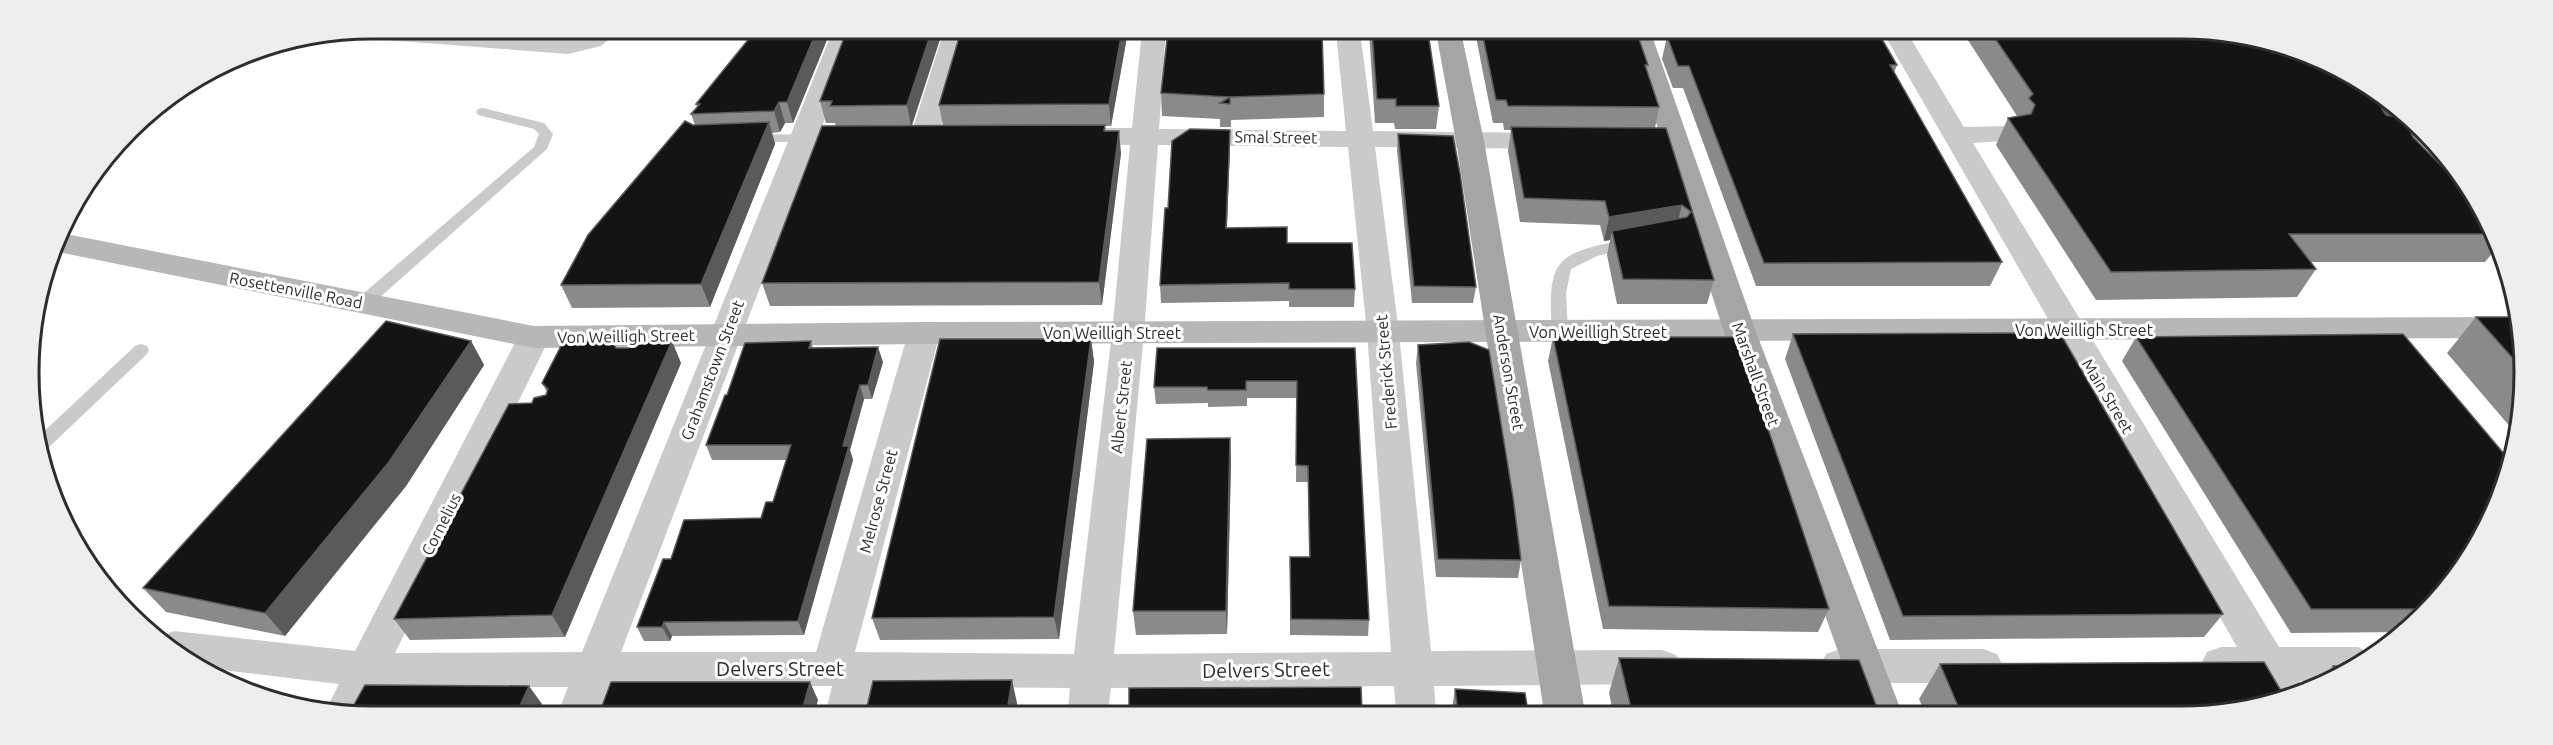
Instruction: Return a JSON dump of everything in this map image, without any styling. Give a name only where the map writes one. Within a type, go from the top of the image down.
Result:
[{"type":"main road","name":"Anderson Street","points":[[1449,39],[1470,141],[1564,706]]},
{"type":"main road","name":"Marshall Street","points":[[1640,39],[1664,141],[1740,332],[1866,666],[1879,706]]},
{"type":"main road","name":"Rosettenville Road","points":[[65,243],[534,337]]},
{"type":"main road","name":"Von Weilligh Street","points":[[534,337],[640,345],[726,334],[2511,328]]},
{"type":"street","points":[[471,39],[568,46],[595,39]]},
{"type":"street","name":"Grahamstown Street","points":[[581,706],[842,39]]},
{"type":"street","points":[[803,138],[916,137],[953,39]]},
{"type":"street","name":"Albert Street","points":[[1089,706],[1128,333],[1153,39]]},
{"type":"street","name":"Frederick Street","points":[[1349,39],[1383,333],[1416,706]]},
{"type":"street","name":"Main Street","points":[[1899,39],[2068,330],[2276,679]]},
{"type":"street","points":[[1956,135],[2007,134]]},
{"type":"street","points":[[2380,135],[2413,134]]},
{"type":"street","name":"Smal Street","points":[[1052,136],[1584,141]]},
{"type":"street","points":[[2391,327],[2420,362]]},
{"type":"street","name":"Melrose Street","points":[[846,706],[843,669],[924,333]]},
{"type":"street","name":"Cornelius","points":[[349,705],[506,414],[534,337]]},
{"type":"street","name":"Delvers Street","points":[[186,649],[368,670],[1093,671],[1700,667]]},
{"type":"street","points":[[2184,664],[2276,679],[2334,668]]},
{"type":"street","points":[[1806,666],[2019,665]]},
{"type":"lane","points":[[363,303],[540,149],[546,134],[539,126],[483,112]]},
{"type":"lane","points":[[735,140],[803,138]]},
{"type":"lane","points":[[1560,332],[1559,292],[1562,269],[1570,260],[1595,251],[1644,242]]},
{"type":"lane","points":[[45,440],[141,350]]},
{"type":"building","points":[[749,39],[813,39],[787,102],[779,102],[774,111],[691,114],[700,104],[696,104]]},
{"type":"building","points":[[844,39],[929,39],[907,105],[830,106],[832,101],[820,101]]},
{"type":"building","points":[[959,39],[1121,39],[1109,104],[939,105]]},
{"type":"building","points":[[1167,39],[1322,39],[1324,94],[1230,97],[1161,93]]},
{"type":"building","points":[[1373,39],[1429,39],[1439,106],[1396,106],[1396,99],[1377,99]]},
{"type":"building","points":[[1483,39],[1639,39],[1659,107],[1508,106],[1506,100],[1496,100]]},
{"type":"building","points":[[1668,39],[1882,39],[1897,65],[1890,65],[2002,262],[1764,263],[1689,66],[1678,66]]},
{"type":"building","points":[[1995,39],[2180,39],[2224,42],[2267,50],[2328,73],[2383,107],[2386,115],[2394,116],[2400,122],[2446,171],[2484,234],[2289,234],[2316,269],[2111,272],[2008,118],[2031,114],[2035,105],[2029,98],[2033,94]]},
{"type":"building","points":[[1230,97],[1230,104],[1220,103]]},
{"type":"building","points":[[685,121],[693,125],[769,122],[701,284],[561,285],[588,235]]},
{"type":"building","points":[[1105,125],[1104,131],[1119,131],[1099,282],[762,283],[822,126]]},
{"type":"building","points":[[1511,127],[1666,128],[1714,280],[1623,279],[1612,231],[1687,217],[1691,212],[1682,205],[1609,217],[1605,201],[1524,198]]},
{"type":"building","points":[[1190,129],[1230,130],[1226,228],[1287,227],[1287,243],[1352,243],[1355,289],[1289,289],[1289,283],[1160,285],[1172,141]]},
{"type":"building","points":[[1398,134],[1453,136],[1476,287],[1414,286]]},
{"type":"building","points":[[2476,317],[2509,317],[2513,359]]},
{"type":"building","points":[[386,321],[471,341],[389,462],[265,613],[143,588]]},
{"type":"building","points":[[2060,333],[2223,614],[1903,616],[1793,334]]},
{"type":"building","points":[[2403,334],[2504,454],[2480,520],[2445,576],[2415,609],[2311,609],[2136,337]]},
{"type":"building","points":[[1553,337],[1737,337],[1829,609],[1609,606]]},
{"type":"building","points":[[940,339],[1091,339],[1054,617],[872,618]]},
{"type":"building","points":[[612,341],[616,348],[628,348],[633,341],[672,341],[552,615],[394,619],[509,404],[532,403],[534,398],[546,395],[548,389],[542,383],[563,342]]},
{"type":"building","points":[[811,341],[809,348],[878,347],[868,385],[860,385],[843,446],[849,446],[798,621],[664,622],[662,627],[637,627],[663,559],[671,559],[684,520],[761,518],[766,502],[773,502],[791,445],[706,445],[745,343]]},
{"type":"building","points":[[1469,342],[1489,350],[1521,560],[1438,559],[1418,345]]},
{"type":"building","points":[[1157,348],[1355,348],[1369,620],[1291,619],[1290,557],[1310,557],[1308,466],[1296,465],[1297,381],[1246,381],[1246,390],[1154,387]]},
{"type":"building","points":[[1230,438],[1226,611],[1133,611],[1147,439]]},
{"type":"building","points":[[1619,658],[1859,660],[1876,706],[1631,706]]},
{"type":"building","points":[[2264,662],[2281,690],[2246,700],[2202,705],[1958,706],[1940,664]]},
{"type":"building","points":[[1012,680],[1008,706],[867,706],[873,681]]},
{"type":"building","points":[[611,682],[810,682],[803,706],[602,706]]},
{"type":"building","points":[[365,685],[529,686],[520,706],[354,705]]},
{"type":"building","points":[[1361,687],[1362,706],[1129,706],[1129,688]]},
{"type":"building","points":[[1455,689],[1525,693],[1527,706],[1457,706]]}]
